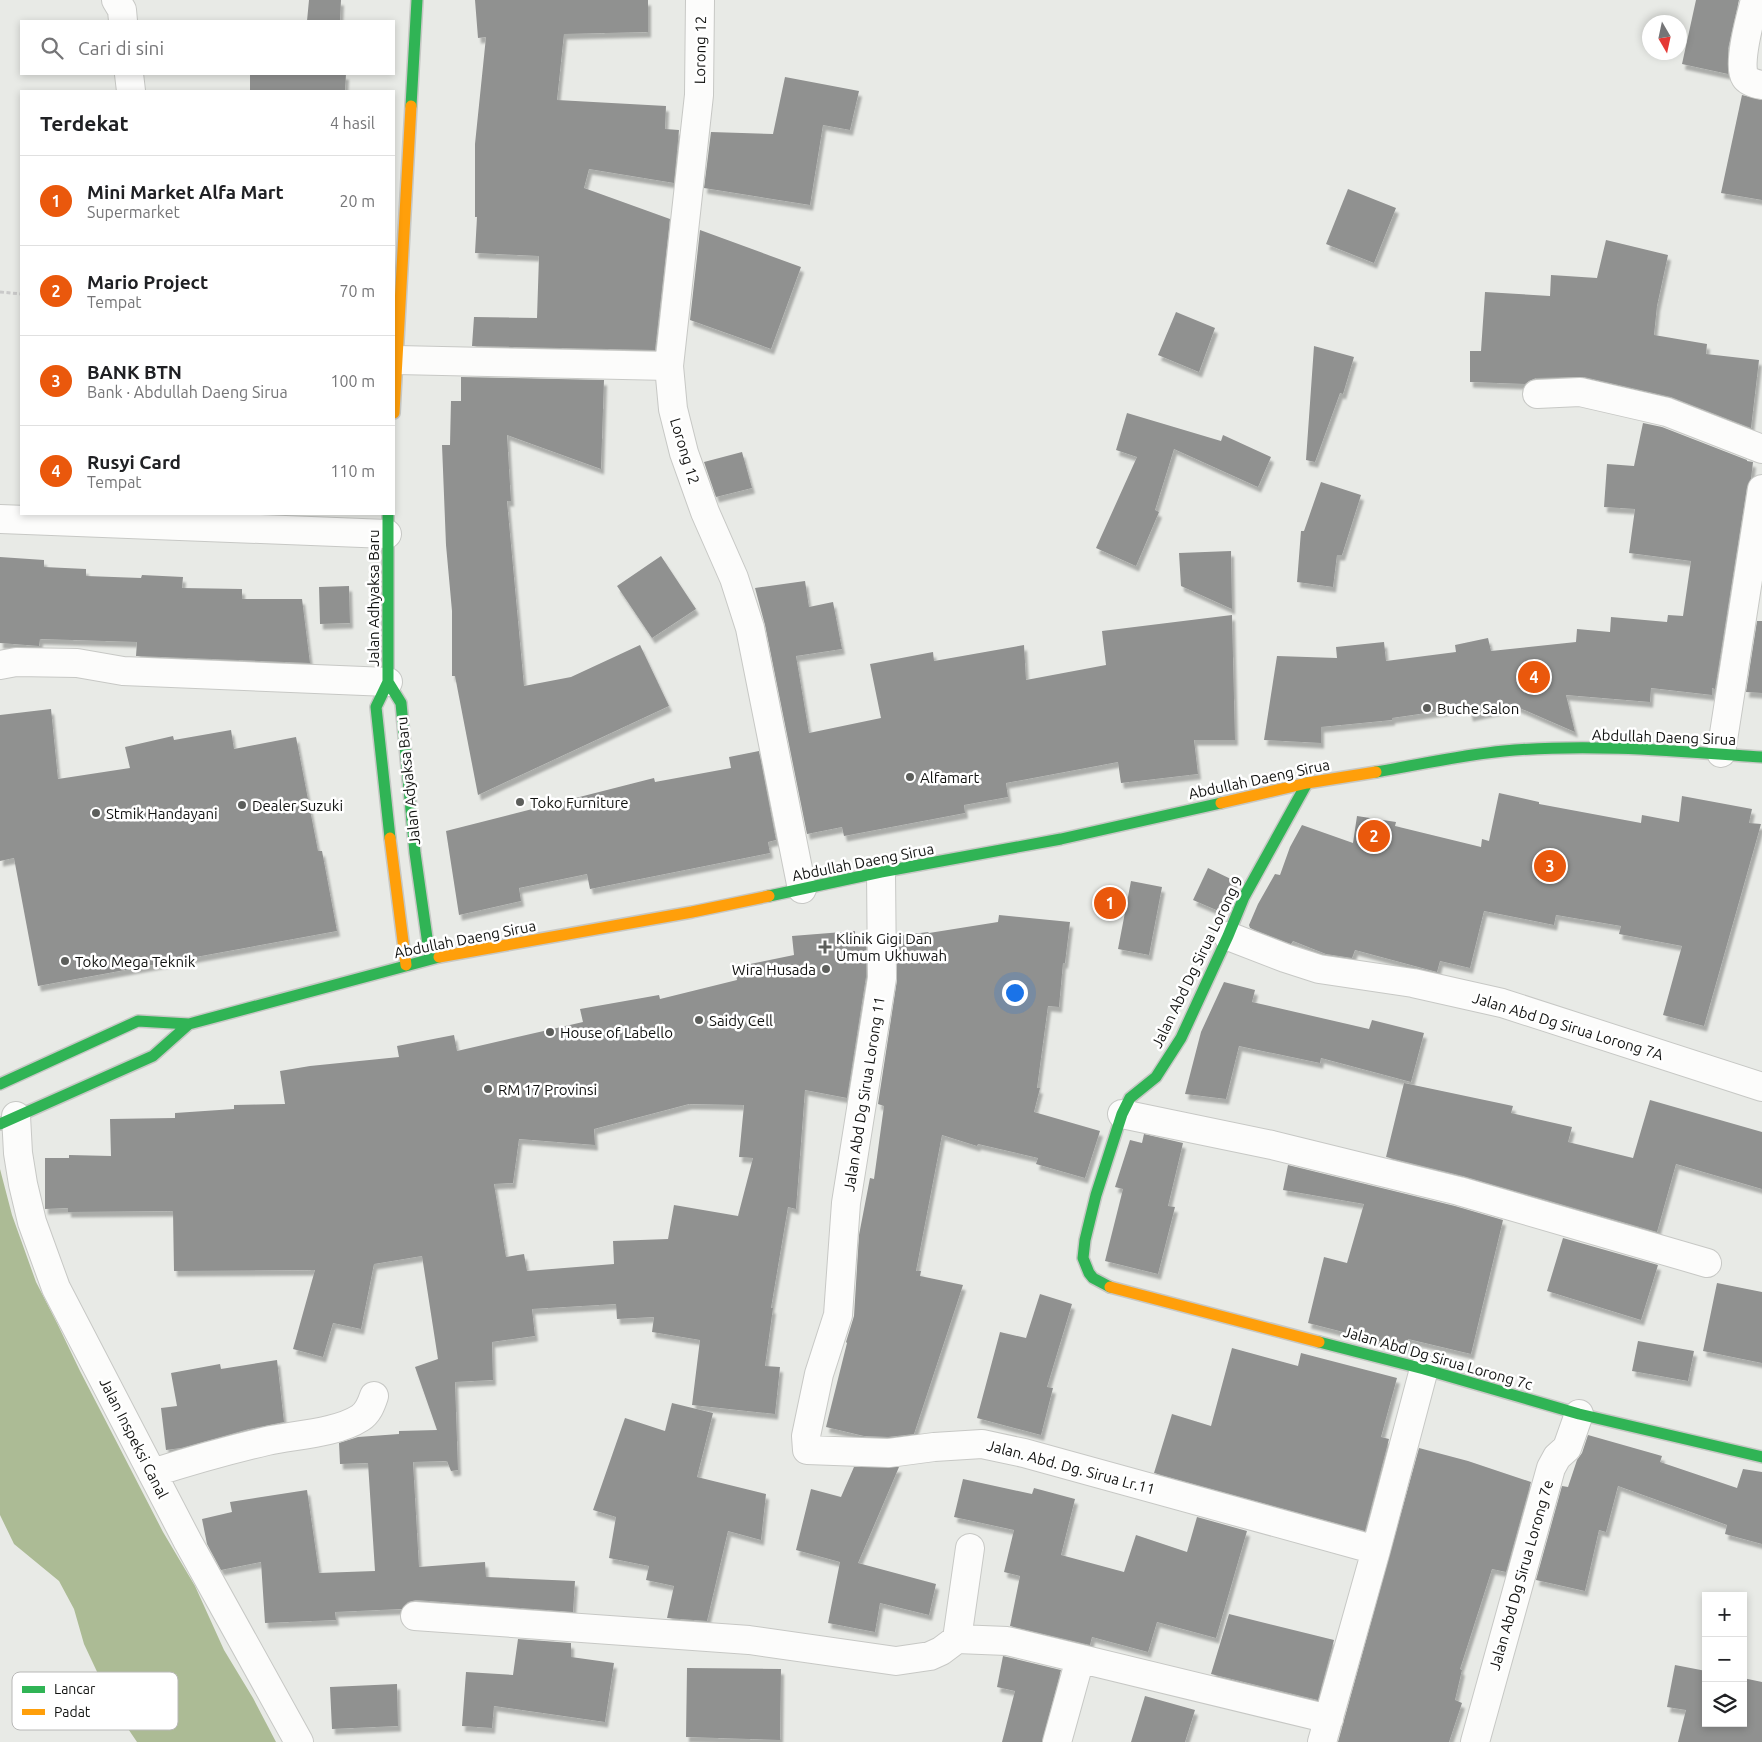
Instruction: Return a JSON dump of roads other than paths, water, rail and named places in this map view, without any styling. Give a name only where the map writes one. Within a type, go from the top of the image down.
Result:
[{"type":"street","points":[[116,0],[122,10],[124,20]]},
{"type":"street","points":[[395,395],[417,0]]},
{"type":"street","name":"Lorong 12","points":[[700,0],[699,94],[668,366],[673,409],[684,453],[705,512],[734,578],[750,628],[802,889]]},
{"type":"street","points":[[1755,0],[1742,64],[1747,80],[1762,85]]},
{"type":"street","points":[[129,75],[131,90]]},
{"type":"street","points":[[397,360],[668,366]]},
{"type":"street","points":[[1537,394],[1580,392],[1667,412],[1762,449]]},
{"type":"street","points":[[1721,753],[1762,489]]},
{"type":"street","points":[[0,518],[388,524]]},
{"type":"street","name":"Jalan Adhyaksa Baru","points":[[388,524],[388,682]]},
{"type":"street","points":[[0,665],[16,662],[77,664],[123,671],[388,682]]},
{"type":"street","name":"Jalan Adyaksa Baru","points":[[388,682],[401,704],[415,853],[430,959]]},
{"type":"street","name":"Jalan Adyaksa Baru","points":[[388,682],[376,707],[377,724],[406,965]]},
{"type":"street","name":"Abdullah Daeng Sirua","points":[[8,1120],[153,1056],[189,1024],[430,959],[692,912],[881,872],[1061,839],[1307,783],[1503,751],[1596,748],[1644,749],[1762,757]]},
{"type":"street","name":"Jalan Abd Dg Sirua Lorong 9","points":[[1106,1286],[1088,1273],[1083,1258],[1085,1240],[1096,1195],[1122,1114],[1130,1098],[1156,1077],[1181,1038],[1244,897],[1307,783]]},
{"type":"street","name":"Jalan Abd Dg Sirua Lorong 11","points":[[838,1316],[846,1203],[865,1095],[882,978],[881,872]]},
{"type":"street","name":"Jalan Abd Dg Sirua Lorong 7A","points":[[1228,936],[1285,958],[1319,968],[1413,983],[1502,1003],[1762,1087]]},
{"type":"street","points":[[0,1084],[138,1021],[189,1024]]},
{"type":"street","points":[[1122,1114],[1272,1145],[1460,1191],[1707,1263]]},
{"type":"street","name":"Jalan Inspeksi Canal","points":[[8,1120],[18,1153],[32,1222],[56,1288],[188,1542],[299,1742]]},
{"type":"street","name":"Jalan Abd Dg Sirua Lorong 7c","points":[[1106,1286],[1424,1369],[1579,1414],[1762,1457]]},
{"type":"street","name":"Jalan. Abd. Dg. Sirua Lr.11","points":[[838,1316],[819,1374],[806,1436],[807,1450],[889,1454],[934,1447],[982,1444],[1024,1453],[1376,1550]]},
{"type":"street","points":[[415,1616],[749,1640],[896,1661],[930,1656],[941,1651],[957,1639],[1007,1641],[1080,1659],[1325,1730],[1376,1550],[1424,1369]]},
{"type":"street","points":[[152,1473],[247,1446],[350,1424],[369,1410],[374,1396]]},
{"type":"street","name":"Jalan Abd Dg Sirua Lorong 7e","points":[[1475,1742],[1551,1468],[1557,1457],[1567,1448],[1579,1414]]},
{"type":"street","points":[[957,1639],[970,1548]]},
{"type":"street","points":[[1057,1742],[1080,1659]]},
{"type":"place","name":"Rusyi Card","points":[[1534,677]]},
{"type":"place","name":"Buche Salon","points":[[1427,708]]},
{"type":"place","name":"Alfamart","points":[[910,777]]},
{"type":"place","name":"Toko Furniture","points":[[520,802]]},
{"type":"place","name":"Dealer Suzuki","points":[[242,805]]},
{"type":"place","name":"Stmik Handayani","points":[[96,813]]},
{"type":"place","name":"Mario Project","points":[[1374,836]]},
{"type":"place","name":"BANK BTN","points":[[1550,866]]},
{"type":"place","name":"Mini Market Alfa Mart","points":[[1110,903]]},
{"type":"place","name":"Klinik Gigi Dan Umum Ukhuwah","points":[[825,947]]},
{"type":"place","name":"Toko Mega Teknik","points":[[65,961]]},
{"type":"place","name":"Wira Husada","points":[[826,969]]},
{"type":"place","name":"Saidy Cell","points":[[699,1020]]},
{"type":"place","name":"House of Labello","points":[[550,1032]]},
{"type":"place","name":"RM 17 Provinsi","points":[[488,1089]]}]
